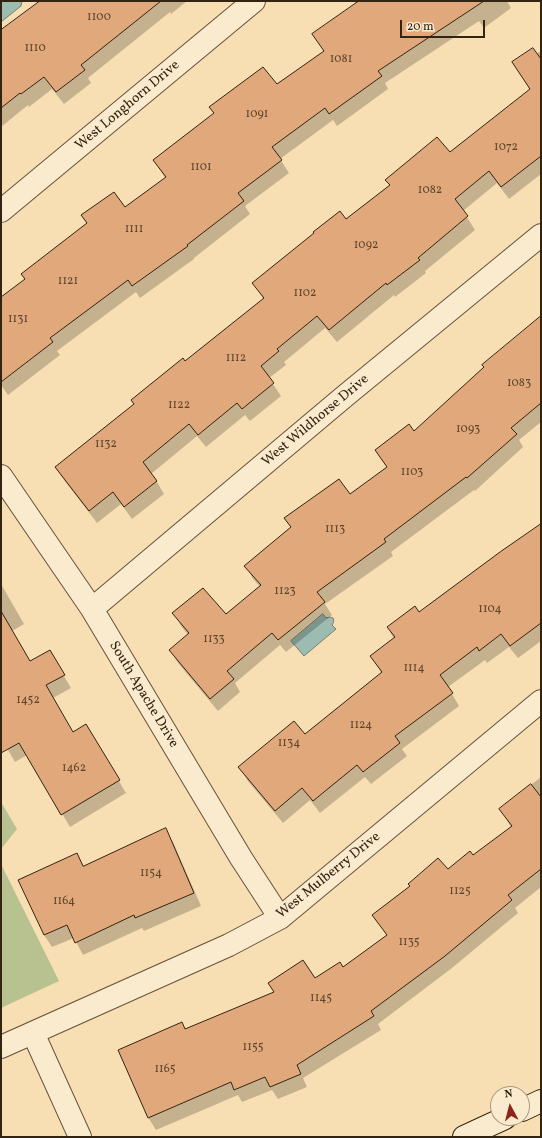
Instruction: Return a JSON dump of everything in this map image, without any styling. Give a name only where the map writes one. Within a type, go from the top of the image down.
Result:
[{"type":"street","name":"West Longhorn Drive","points":[[1,210],[254,1]]},
{"type":"street","name":"West Wildhorse Drive","points":[[92,609],[345,396],[541,235]]},
{"type":"street","name":"South Apache Drive","points":[[1,476],[92,609],[237,852],[280,918]]},
{"type":"street","name":"West Mulberry Drive","points":[[1,1047],[230,945],[280,918],[541,701]]},
{"type":"street","points":[[33,1033],[80,1137]]},
{"type":"street","points":[[530,1106],[541,1101]]},
{"type":"street","points":[[464,1137],[490,1125]]},
{"type":"green space","points":[[1,802],[17,829],[1,849]]},
{"type":"green space","points":[[1,864],[59,981],[1,1008]]},
{"type":"water","points":[[1,1],[22,1],[21,6],[1,22]]},
{"type":"water","points":[[323,614],[326,618],[333,618],[334,622],[332,625],[336,629],[304,656],[291,641]]},
{"type":"building","points":[[40,1],[161,1],[81,65],[85,70],[56,92],[44,77],[1,108],[1,30]]},
{"type":"building","points":[[359,1],[484,1],[378,71],[382,76],[329,114],[325,108],[272,147],[282,160],[238,193],[244,201],[187,245],[188,246],[132,286],[128,280],[50,338],[53,342],[1,382],[1,297],[25,279],[21,274],[87,223],[81,215],[114,192],[125,207],[166,177],[153,160],[214,113],[209,107],[263,67],[277,84],[324,51],[312,34]]},
{"type":"building","points":[[533,48],[541,59],[541,156],[501,187],[489,171],[455,199],[468,216],[418,258],[420,260],[387,285],[386,283],[329,330],[317,316],[277,349],[279,351],[261,366],[274,383],[242,409],[237,403],[198,435],[189,424],[143,462],[157,481],[124,507],[113,492],[89,511],[55,467],[134,404],[131,400],[183,358],[185,361],[264,298],[252,283],[314,233],[313,232],[340,211],[346,219],[390,185],[385,180],[437,137],[450,152],[530,89],[512,62]]},
{"type":"building","points":[[541,316],[541,403],[511,428],[517,434],[467,478],[466,477],[384,539],[386,542],[317,592],[325,602],[278,640],[272,633],[227,671],[234,679],[210,699],[169,650],[189,633],[172,613],[203,588],[226,614],[261,585],[244,566],[291,527],[284,518],[339,479],[350,494],[387,467],[375,450],[409,424],[414,431],[484,367],[482,365]]},
{"type":"building","points":[[541,524],[541,623],[510,646],[501,634],[479,651],[477,647],[440,675],[453,693],[395,736],[400,743],[363,772],[357,765],[313,801],[302,788],[275,811],[238,767],[294,721],[305,734],[382,672],[370,656],[395,637],[387,627],[415,606],[419,612],[500,552]]},
{"type":"building","points":[[1,611],[30,661],[50,650],[65,675],[46,685],[73,732],[86,724],[120,780],[61,815],[19,743],[1,753]]},
{"type":"building","points":[[531,784],[541,797],[541,869],[508,895],[512,900],[445,956],[371,1011],[374,1016],[297,1065],[301,1074],[270,1087],[265,1077],[234,1090],[231,1082],[148,1118],[118,1050],[182,1022],[185,1029],[274,992],[268,983],[303,960],[315,978],[340,962],[343,967],[387,935],[372,915],[410,886],[408,884],[438,858],[448,869],[470,851],[473,855],[512,826],[499,809]]},
{"type":"building","points":[[166,828],[194,893],[135,918],[134,915],[75,943],[67,925],[44,935],[18,880],[77,853],[83,866]]}]
